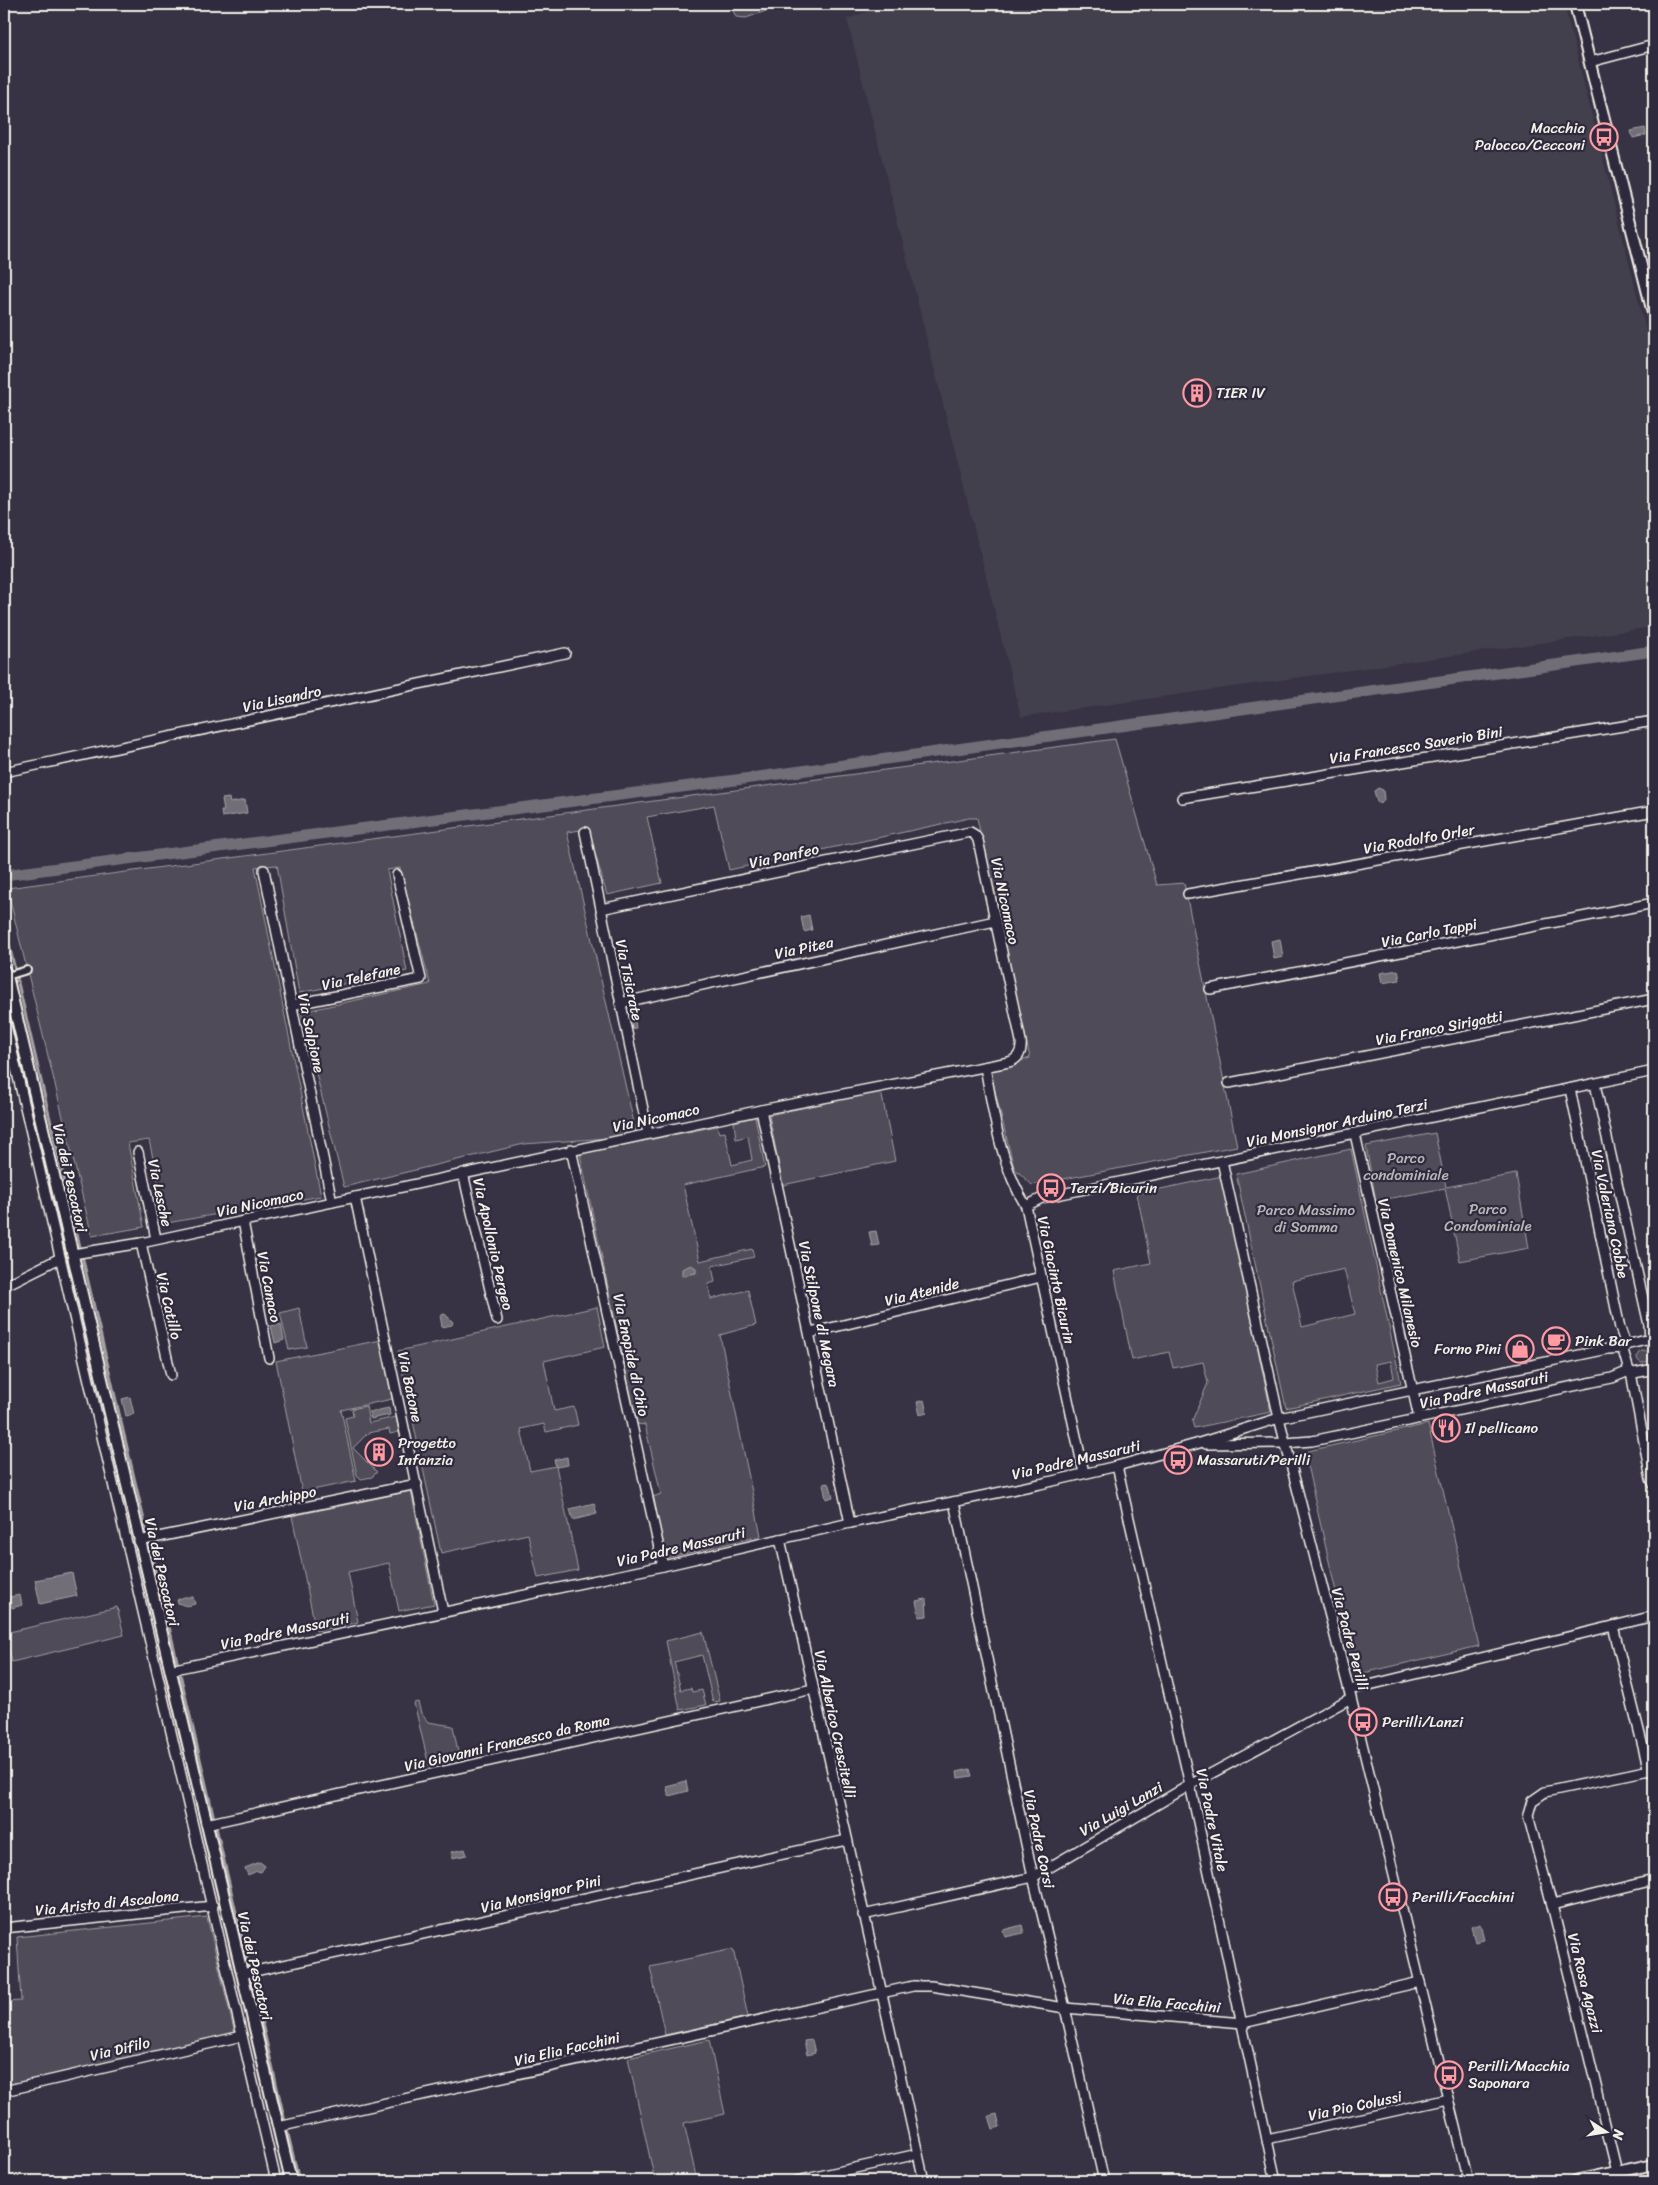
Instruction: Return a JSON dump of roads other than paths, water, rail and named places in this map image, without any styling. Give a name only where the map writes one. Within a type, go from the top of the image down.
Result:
[{"type":"street","points":[[1575,4],[1654,317]]},
{"type":"street","points":[[1590,62],[1654,45]]},
{"type":"street","name":"Via Lisandro","points":[[4,772],[566,653]]},
{"type":"street","name":"Via Francesco Saverio Bini","points":[[1182,798],[1654,720]]},
{"type":"street","name":"Via Rodolfo Orler","points":[[1188,894],[1654,811]]},
{"type":"street","name":"Via Tisicrate","points":[[585,832],[648,1134]]},
{"type":"street","name":"Via Panfeo","points":[[601,909],[964,832],[973,832]]},
{"type":"street","name":"Via Nicomaco","points":[[79,1253],[141,1243],[571,1149],[761,1110],[1012,1062],[1019,1054],[1021,1047],[978,840],[973,832]]},
{"type":"street","name":"Via Salpione","points":[[264,870],[332,1202]]},
{"type":"street","name":"Via Telefane","points":[[291,1005],[421,979],[396,875]]},
{"type":"street","name":"Via Carlo Tappi","points":[[1210,989],[1654,903]]},
{"type":"street","name":"Via Pitea","points":[[620,1003],[995,921]]},
{"type":"street","points":[[7,973],[25,970]]},
{"type":"street","name":"Via dei Pescatori","points":[[7,973],[79,1253],[141,1540],[176,1668],[291,2181]]},
{"type":"street","name":"Via Franco Sirigatti","points":[[1229,1083],[1654,999]]},
{"type":"street","name":"Via dei Pescatori","points":[[4,1017],[276,2181]]},
{"type":"street","name":"Via Giacinto Bicurin","points":[[985,1067],[1005,1163],[1014,1186],[1026,1206],[1084,1473]]},
{"type":"street","name":"Via Monsignor Arduino Terzi","points":[[1026,1206],[1042,1198],[1654,1071]]},
{"type":"street","name":"Via Valeriano Cobbe","points":[[1595,1084],[1652,1342]]},
{"type":"street","name":"Via Valeriano Cobbe","points":[[1570,1089],[1620,1328],[1632,1372],[1651,1478],[1654,1485]]},
{"type":"street","name":"Via Stilpone di Megara","points":[[761,1110],[850,1524]]},
{"type":"street","name":"Via Domenico Milanesio","points":[[1354,1134],[1419,1418]]},
{"type":"street","name":"Via Enopide di Chio","points":[[571,1149],[663,1566]]},
{"type":"street","name":"Via Lesche","points":[[138,1152],[156,1239]]},
{"type":"street","name":"Via Padre Perilli","points":[[1222,1161],[1285,1444],[1350,1694],[1468,2181]]},
{"type":"street","name":"Via Apollonio Pergeo","points":[[463,1173],[497,1320]]},
{"type":"street","name":"Via Batone","points":[[355,1196],[443,1612]]},
{"type":"street","name":"Via Canaco","points":[[242,1221],[269,1358]]},
{"type":"street","name":"Via Catillo","points":[[141,1243],[172,1375]]},
{"type":"street","points":[[4,1286],[60,1258]]},
{"type":"street","name":"Via Atenide","points":[[810,1333],[1041,1277]]},
{"type":"street","name":"Via Padre Massaruti","points":[[176,1668],[663,1566],[780,1539],[1040,1484],[1117,1466],[1279,1418],[1612,1348],[1652,1342]]},
{"type":"street","name":"Via Padre Massaruti","points":[[1196,1444],[1285,1444],[1319,1439],[1653,1369]]},
{"type":"street","name":"Via Padre Vitale","points":[[1117,1466],[1243,2023],[1276,2181]]},
{"type":"street","name":"Via Archippo","points":[[141,1540],[417,1484]]},
{"type":"street","name":"Via Padre Corsi","points":[[954,1502],[1033,1877],[1104,2181]]},
{"type":"street","name":"Via Alberico Crescitelli","points":[[780,1539],[881,1992]]},
{"type":"street","name":"Via Luigi Lanzi","points":[[864,1915],[1033,1877],[1350,1694],[1654,1616]]},
{"type":"street","points":[[1613,1626],[1652,1770]]},
{"type":"street","name":"Via Giovanni Francesco da Roma","points":[[210,1823],[813,1689]]},
{"type":"street","name":"Via Rosa Agazzi","points":[[1617,2172],[1528,1810],[1532,1801],[1544,1792],[1652,1770]]},
{"type":"street","name":"Via Monsignor Pini","points":[[244,1974],[846,1840]]},
{"type":"street","points":[[1552,1905],[1654,1880]]},
{"type":"street","name":"Via Aristo di Ascalona","points":[[4,1928],[212,1906]]},
{"type":"street","name":"Via Elia Facchini","points":[[280,2127],[909,1986],[928,1985],[1065,2008],[1243,2023],[1420,1982]]},
{"type":"street","points":[[881,1992],[924,2181]]},
{"type":"street","name":"Via Difilo","points":[[4,2091],[242,2036]]},
{"type":"street","name":"Via Pio Colussi","points":[[1266,2140],[1448,2099]]},
{"type":"street","points":[[797,2181],[918,2154]]},
{"type":"street","points":[[1576,2181],[1654,2164]]},
{"type":"waterway","points":[[4,875],[751,778],[1654,651]]},
{"type":"waterway","points":[[4,923],[299,2181]]},
{"type":"place","name":"Macchia Palocco/Cecconi","points":[[1604,137]]},
{"type":"place","name":"TIER IV","points":[[1197,393]]},
{"type":"place","name":"Terzi/Bicurin","points":[[1051,1188]]},
{"type":"place","name":"Pink Bar","points":[[1556,1341]]},
{"type":"place","name":"Forno Pini","points":[[1520,1349]]},
{"type":"place","name":"Il pellicano","points":[[1446,1428]]},
{"type":"place","name":"Progetto Infanzia","points":[[379,1452]]},
{"type":"place","name":"Massaruti/Perilli","points":[[1178,1460]]},
{"type":"place","name":"Perilli/Lanzi","points":[[1363,1722]]},
{"type":"place","name":"Perilli/Facchini","points":[[1393,1897]]},
{"type":"place","name":"Perilli/Macchia Saponara","points":[[1449,2075]]},
{"type":"park label","name":"Parco condominiale","points":[[1406,1166]]},
{"type":"park label","name":"Parco Massimo di Somma","points":[[1306,1218]]},
{"type":"park label","name":"Parco Condominiale","points":[[1488,1218]]}]
